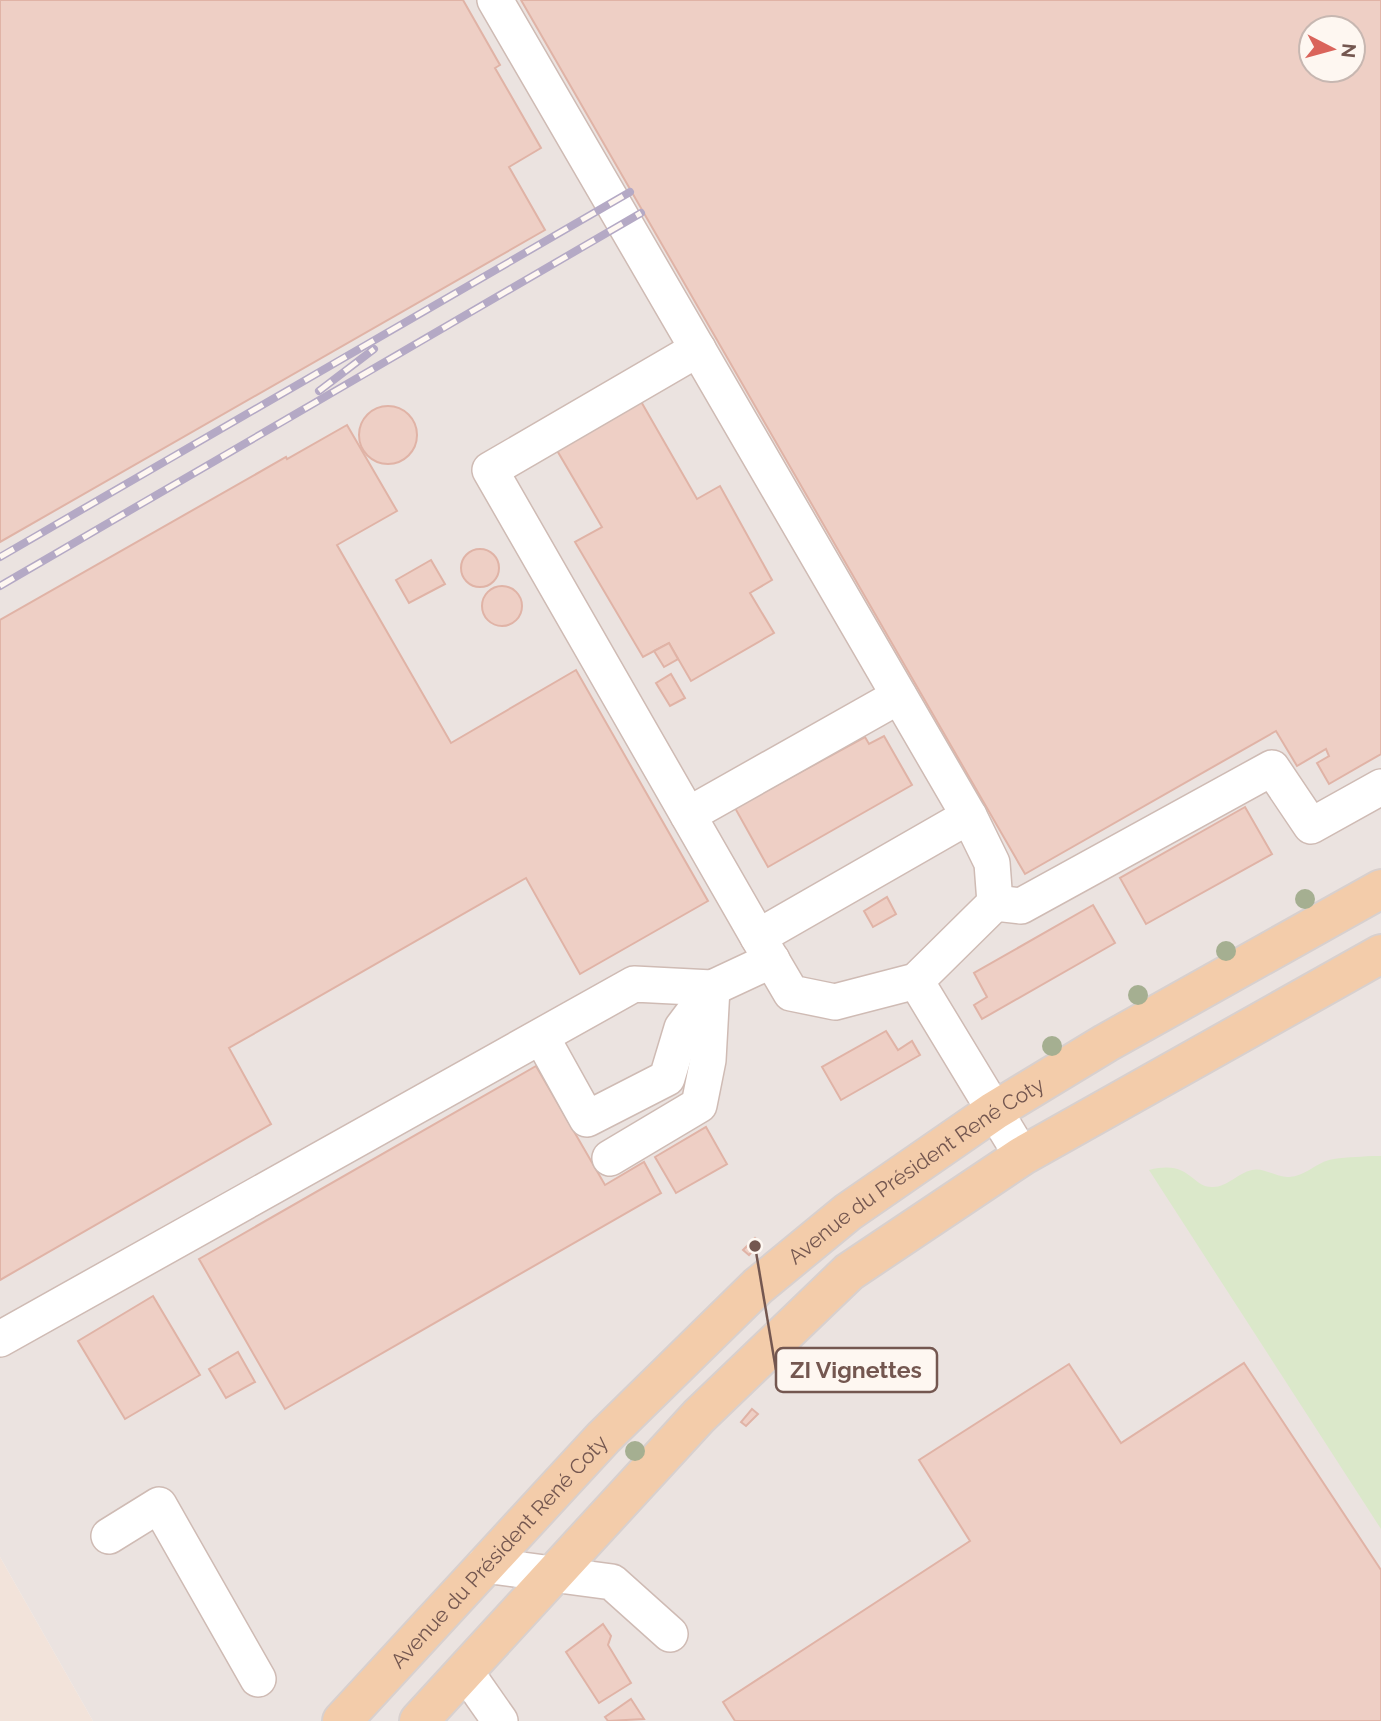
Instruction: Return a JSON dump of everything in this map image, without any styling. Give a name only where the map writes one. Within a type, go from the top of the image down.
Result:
[{"type":"main road","name":"Avenue du Président René Coty","points":[[342,1721],[603,1438],[758,1286],[848,1212],[995,1111],[1106,1043],[1381,889]]},
{"type":"main road","name":"Avenue du Président René Coty","points":[[419,1721],[699,1416],[849,1272],[1022,1156],[1381,954]]},
{"type":"lane","points":[[495,0],[969,816],[992,863],[995,903]]},
{"type":"lane","points":[[698,349],[490,470],[791,993],[835,1002],[916,981],[995,903],[1021,905],[1272,768],[1311,826],[1381,787]]},
{"type":"lane","points":[[688,815],[899,695]]},
{"type":"lane","points":[[542,1038],[587,1119],[667,1078],[682,1028],[712,988],[765,948],[969,816]]},
{"type":"lane","points":[[916,981],[1022,1156]]},
{"type":"lane","points":[[0,1339],[635,984],[712,988]]},
{"type":"lane","points":[[610,1158],[699,1105],[708,1060],[712,988]]},
{"type":"lane","points":[[109,1536],[159,1505],[258,1679]]},
{"type":"lane","points":[[484,1565],[612,1582],[670,1634]]},
{"type":"lane","points":[[465,1671],[500,1721]]},
{"type":"shaded area","points":[[0,0],[1381,0],[1381,1721],[93,1721],[0,1557]]},
{"type":"shaded area","points":[[0,1557],[93,1721],[0,1721]]},
{"type":"green space","points":[[1381,1156],[1381,1529],[1149,1170],[1174,1168],[1206,1186],[1213,1187],[1223,1185],[1252,1170],[1289,1177],[1329,1160]]},
{"type":"building","points":[[0,0],[463,0],[500,65],[495,68],[541,148],[509,167],[545,230],[0,542]]},
{"type":"building","points":[[521,0],[1381,0],[1381,754],[1329,784],[1317,763],[1329,756],[1326,749],[1297,766],[1276,731],[1025,874]]},
{"type":"building","points":[[639,398],[697,499],[720,486],[772,580],[750,593],[774,633],[691,681],[669,643],[643,657],[575,542],[602,527],[555,447]]},
{"type":"building","points":[[388,406],[399,408],[412,419],[417,435],[415,446],[404,459],[388,464],[377,462],[364,451],[359,435],[361,424],[372,411]]},
{"type":"building","points":[[347,425],[397,511],[337,545],[451,743],[576,670],[708,901],[580,974],[526,878],[229,1048],[271,1124],[0,1280],[0,620]]},
{"type":"building","points":[[480,549],[493,555],[499,568],[493,581],[480,587],[467,581],[461,568],[467,555]]},
{"type":"building","points":[[431,560],[445,584],[409,603],[396,580]]},
{"type":"building","points":[[502,586],[516,592],[522,606],[516,620],[502,626],[488,620],[482,606],[488,592]]},
{"type":"building","points":[[669,643],[678,659],[664,667],[654,651]]},
{"type":"building","points":[[671,674],[685,698],[670,706],[656,683]]},
{"type":"building","points":[[884,736],[912,785],[768,867],[735,808],[865,737],[869,744]]},
{"type":"building","points":[[1245,807],[1272,854],[1146,924],[1120,878]]},
{"type":"building","points":[[887,897],[896,914],[873,927],[864,911]]},
{"type":"building","points":[[1093,905],[1115,943],[982,1019],[974,1005],[987,997],[974,973]]},
{"type":"building","points":[[886,1031],[898,1050],[912,1041],[920,1055],[841,1100],[822,1067]]},
{"type":"building","points":[[536,1066],[605,1185],[644,1162],[661,1193],[285,1409],[199,1259]]},
{"type":"building","points":[[706,1127],[727,1164],[676,1193],[655,1157]]},
{"type":"building","points":[[755,1238],[760,1243],[749,1255],[743,1250]]},
{"type":"building","points":[[153,1296],[200,1375],[125,1419],[78,1341]]},
{"type":"building","points":[[238,1352],[255,1382],[226,1398],[209,1369]]},
{"type":"building","points":[[1244,1363],[1381,1570],[1381,1721],[735,1721],[723,1702],[970,1541],[919,1460],[1069,1364],[1121,1443]]},
{"type":"building","points":[[752,1409],[758,1414],[746,1426],[741,1422]]},
{"type":"building","points":[[603,1624],[611,1636],[608,1645],[631,1683],[599,1703],[566,1652]]},
{"type":"building","points":[[631,1699],[644,1719],[608,1721],[605,1717]]},
{"type":"railway","points":[[0,557],[630,192]]},
{"type":"railway","points":[[0,586],[641,213]]},
{"type":"railway","points":[[319,391],[374,349]]},
{"type":"place","name":"ZI Vignettes","points":[[755,1246]]}]
